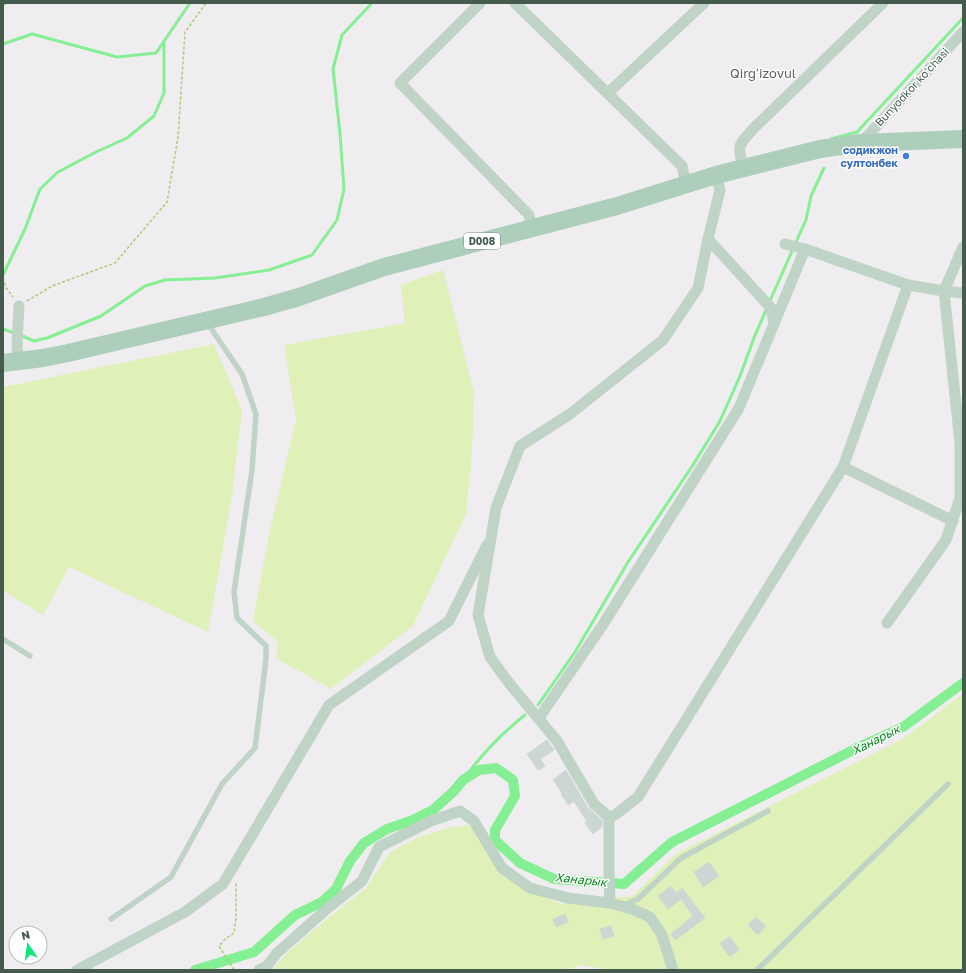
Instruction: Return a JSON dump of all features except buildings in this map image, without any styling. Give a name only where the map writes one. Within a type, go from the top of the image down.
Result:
[{"type":"main road","name":"D008","points":[[13,356],[68,353],[264,307],[299,297],[384,267],[617,206],[716,175],[820,149],[860,143],[963,139]]},
{"type":"street","points":[[480,3],[400,84],[529,215],[532,228]]},
{"type":"street","points":[[515,3],[682,166],[686,184]]},
{"type":"street","points":[[608,93],[704,3]]},
{"type":"street","points":[[743,168],[739,150],[740,144],[876,5]]},
{"type":"street","name":"Bunyodkor ko'chasi","points":[[860,143],[963,32]]},
{"type":"street","points":[[610,903],[609,817],[594,804],[557,741],[508,683],[490,657],[478,615],[496,508],[520,446],[570,414],[663,340],[698,288],[720,190],[716,175]]},
{"type":"street","points":[[708,239],[767,305],[774,322]]},
{"type":"street","points":[[786,244],[908,285],[963,293]]},
{"type":"street","points":[[887,623],[946,540],[960,498],[960,443],[944,291],[963,247]]},
{"type":"street","points":[[539,718],[602,626],[739,408],[802,249]]},
{"type":"street","points":[[609,817],[615,815],[638,797],[843,467],[908,285]]},
{"type":"street","points":[[13,356],[19,309]]},
{"type":"street","points":[[843,467],[952,521]]},
{"type":"street","points":[[77,970],[185,912],[223,884],[328,705],[449,622],[493,533]]},
{"type":"street","points":[[259,970],[267,966],[277,953],[329,907],[362,881],[379,847],[431,821],[460,811],[474,821],[502,868],[530,888],[568,898],[610,903],[632,909],[650,917],[662,935],[673,970]]},
{"type":"lane","points":[[111,919],[171,877],[222,784],[255,748],[266,659],[266,646],[237,618],[234,592],[252,470],[256,414],[242,374],[205,320]]},
{"type":"lane","points":[[3,639],[30,656]]},
{"type":"lane","points":[[757,970],[948,784]]},
{"type":"lane","points":[[622,906],[638,899],[681,858],[768,811]]},
{"type":"path","points":[[3,6],[10,3]]},
{"type":"path","points":[[3,278],[6,288],[19,309],[52,286],[115,263],[167,202],[178,136],[185,32],[206,3]]},
{"type":"path","points":[[234,970],[219,946],[225,939],[234,933],[236,918],[236,882]]},
{"type":"green space","points":[[443,270],[474,393],[472,455],[466,514],[413,626],[331,689],[276,658],[278,642],[253,621],[268,539],[296,419],[284,345],[405,323],[401,285]]},
{"type":"green space","points":[[214,344],[242,410],[232,497],[208,632],[69,567],[43,615],[3,591],[3,387]]},
{"type":"green space","points":[[963,694],[963,970],[611,970],[581,965],[569,970],[272,970],[288,952],[366,888],[389,853],[416,838],[451,827],[470,825],[525,889],[561,904],[587,897],[631,897],[677,853],[904,738]]},
{"type":"waterway","points":[[3,44],[32,34],[117,57],[156,53],[190,3]]},
{"type":"waterway","points":[[20,335],[34,341],[47,338],[101,316],[145,286],[165,280],[215,278],[269,270],[312,255],[337,220],[344,189],[333,69],[342,35],[372,3]]},
{"type":"waterway","points":[[831,139],[857,132],[963,18]]},
{"type":"waterway","points":[[3,275],[25,229],[40,189],[58,172],[127,138],[154,116],[164,93],[164,42]]},
{"type":"waterway","points":[[795,244],[806,220],[811,196],[824,168]]},
{"type":"waterway","points":[[769,303],[793,249]]},
{"type":"waterway","points":[[538,705],[575,652],[628,562],[693,465],[720,421],[767,308]]},
{"type":"waterway","points":[[3,329],[14,333]]},
{"type":"waterway","name":"Ханарык","points":[[195,970],[254,952],[295,915],[322,902],[336,889],[350,861],[364,843],[387,829],[413,820],[433,810],[454,791],[463,780],[479,770],[496,768],[513,780],[515,796],[495,830],[495,840],[520,863],[554,879],[624,884],[672,842],[859,747],[903,727],[963,683]]},
{"type":"waterway","points":[[463,780],[492,745],[525,715]]},
{"type":"place","name":"содикжон султонбек","points":[[906,156]]},
{"type":"district","name":"Qirgʻizovul","points":[[763,73]]}]
